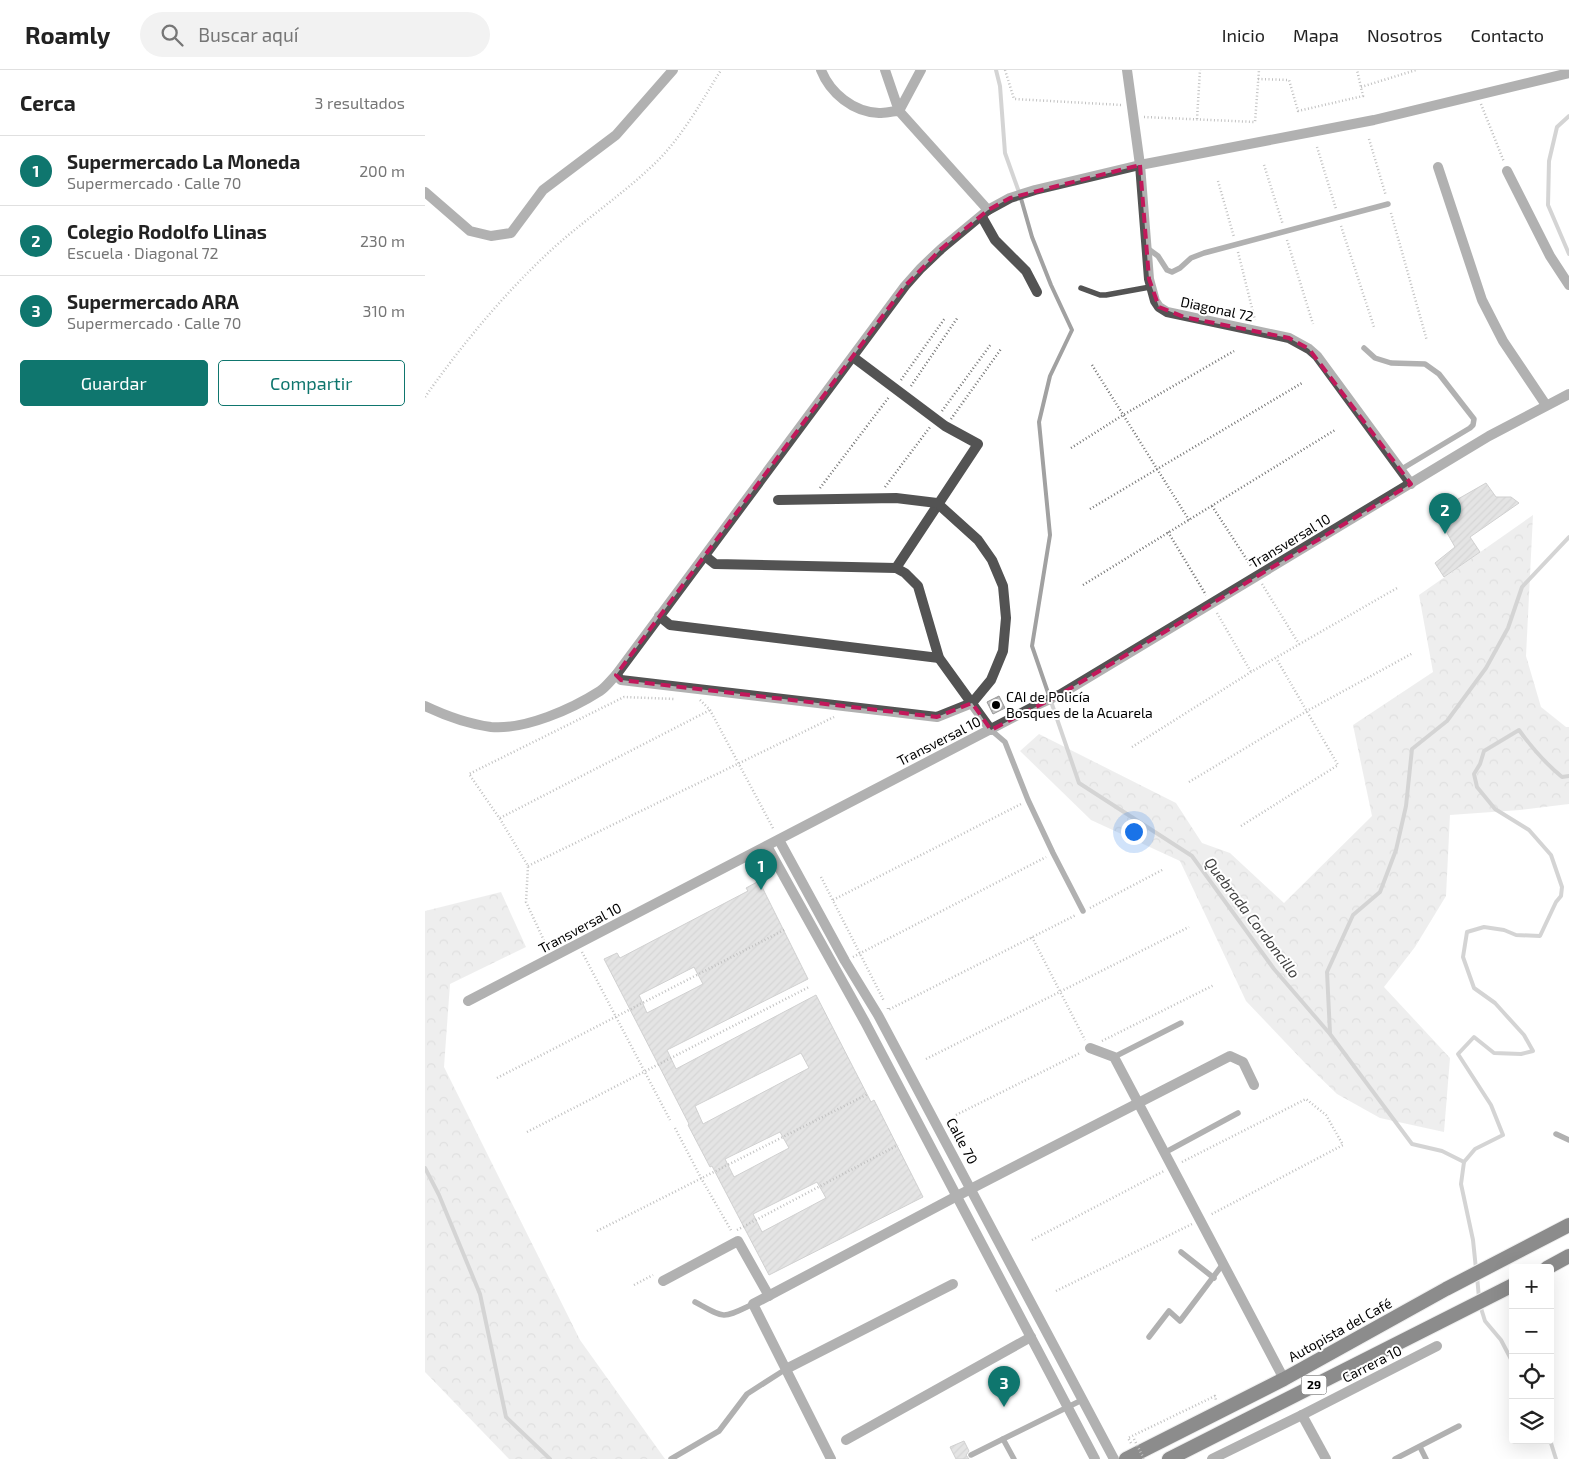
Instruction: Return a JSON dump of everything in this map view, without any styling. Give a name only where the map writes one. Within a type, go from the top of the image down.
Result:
[{"type":"highway","name":"Autopista del Café","points":[[1135,1457],[1284,1379],[1446,1289],[1569,1225]]},
{"type":"highway","points":[[1554,1264],[1569,1256]]},
{"type":"highway","name":"29","points":[[1169,1459],[1509,1287]]},
{"type":"street","points":[[425,192],[471,231],[491,236],[511,233],[543,190],[616,135],[673,70]]},
{"type":"street","points":[[821,70],[829,85],[851,106],[879,113],[899,111]]},
{"type":"street","points":[[885,70],[899,111],[985,214],[995,240],[1027,271],[1037,292]]},
{"type":"street","points":[[899,111],[921,70]]},
{"type":"street","name":"Diagonal 72","points":[[1127,70],[1140,165],[1151,287],[1159,307],[1167,312],[1289,338],[1309,348],[1317,356],[1411,484]]},
{"type":"street","points":[[425,706],[455,719],[492,727],[505,726],[538,720],[557,713],[601,690],[616,675],[853,356],[921,268],[941,249],[985,214],[1010,198],[1035,190],[1140,165],[1374,120],[1569,73]]},
{"type":"street","points":[[1438,167],[1481,300],[1503,341],[1547,405]]},
{"type":"street","points":[[1507,171],[1550,256],[1569,285]]},
{"type":"street","points":[[853,356],[898,385],[945,426],[978,444],[895,568]]},
{"type":"street","name":"Transversal 10","points":[[468,1002],[1061,694],[1489,436],[1569,394]]},
{"type":"street","points":[[616,675],[621,680],[937,718],[972,703],[991,680],[1003,651],[1006,618],[1003,586],[992,560],[978,540],[937,504],[896,498],[778,500]]},
{"type":"street","points":[[705,556],[715,564],[895,568],[905,573],[918,586],[939,658],[991,730]]},
{"type":"street","points":[[659,616],[670,625],[939,658]]},
{"type":"street","name":"Calle 70","points":[[779,840],[845,961],[878,1015],[972,1188],[1114,1459]]},
{"type":"street","points":[[767,846],[865,1022],[1095,1459]]},
{"type":"street","points":[[1089,1048],[1114,1057],[1284,1379]]},
{"type":"street","points":[[831,1459],[753,1304],[1137,1102],[1230,1056],[1243,1062],[1254,1085]]},
{"type":"street","points":[[663,1281],[738,1241],[769,1296]]},
{"type":"street","points":[[786,1369],[953,1284]]},
{"type":"street","points":[[846,1440],[1031,1337]]},
{"type":"street","name":"Carrera 10","points":[[1212,1459],[1437,1346]]},
{"type":"street","points":[[1302,1415],[1326,1459]]},
{"type":"lane","points":[[1147,248],[1159,256],[1167,270],[1172,272],[1180,268],[1191,258],[1388,204]]},
{"type":"lane","points":[[1081,288],[1100,295],[1106,295],[1151,287]]},
{"type":"lane","points":[[1364,348],[1375,358],[1391,364],[1425,364],[1439,374],[1474,419],[1473,425],[1470,428],[1400,470]]},
{"type":"lane","points":[[991,730],[1005,742],[1028,800],[1083,911]]},
{"type":"lane","points":[[1114,1057],[1181,1023]]},
{"type":"lane","points":[[1164,1153],[1238,1113]]},
{"type":"lane","points":[[1556,1134],[1569,1140]]},
{"type":"lane","points":[[1181,1252],[1214,1278]]},
{"type":"lane","points":[[1149,1336],[1169,1312],[1180,1321],[1223,1264]]},
{"type":"lane","points":[[695,1302],[720,1316],[725,1316],[753,1304]]},
{"type":"lane","points":[[671,1459],[719,1431],[747,1394],[786,1369]]},
{"type":"lane","points":[[971,1455],[1082,1400]]},
{"type":"lane","points":[[1395,1459],[1459,1426]]},
{"type":"lane","points":[[1003,1439],[1014,1459]]},
{"type":"lane","points":[[1420,1447],[1426,1459]]},
{"type":"path","points":[[425,397],[455,356],[507,294],[549,252],[623,191],[674,143],[721,70]]},
{"type":"path","points":[[1005,70],[1015,99],[1131,106]]},
{"type":"path","points":[[1197,119],[1200,70]]},
{"type":"path","points":[[1143,117],[1255,122],[1259,70]]},
{"type":"path","points":[[1258,79],[1289,80],[1298,111],[1363,96],[1357,70]]},
{"type":"path","points":[[1361,87],[1416,70]]},
{"type":"path","points":[[1477,94],[1507,171]]},
{"type":"path","points":[[1369,139],[1427,341]]},
{"type":"path","points":[[1317,147],[1373,327]]},
{"type":"path","points":[[1264,165],[1313,324]]},
{"type":"path","points":[[1217,181],[1236,245],[1258,332]]},
{"type":"path","points":[[910,387],[958,317]]},
{"type":"path","points":[[811,499],[898,385],[945,318]]},
{"type":"path","points":[[945,426],[1001,348]]},
{"type":"path","points":[[1071,448],[1123,414],[1233,351]]},
{"type":"path","points":[[1092,364],[1189,520]]},
{"type":"path","points":[[1090,508],[1302,383]]},
{"type":"path","points":[[1083,585],[1335,430]]},
{"type":"path","points":[[1212,506],[1299,644]]},
{"type":"path","points":[[1168,532],[1251,672]]},
{"type":"path","points":[[1132,747],[1251,672],[1397,588]]},
{"type":"path","points":[[1189,782],[1307,711],[1413,652]]},
{"type":"path","points":[[1241,826],[1338,765],[1275,658]]},
{"type":"path","points":[[552,958],[526,902],[528,866],[500,819],[469,774],[624,697],[681,699]]},
{"type":"path","points":[[699,700],[710,710],[779,840]]},
{"type":"path","points":[[500,819],[710,710]]},
{"type":"path","points":[[528,866],[834,717]]},
{"type":"path","points":[[833,900],[1028,800]]},
{"type":"path","points":[[845,961],[1053,853]]},
{"type":"path","points":[[821,877],[888,1010],[1164,869]]},
{"type":"path","points":[[926,1059],[1189,928]]},
{"type":"path","points":[[497,1078],[786,929]]},
{"type":"path","points":[[1031,937],[1089,1048]]},
{"type":"path","points":[[578,944],[670,1120]]},
{"type":"path","points":[[956,1114],[1214,985]]},
{"type":"path","points":[[527,1132],[809,987]]},
{"type":"path","points":[[597,1231],[868,1094]]},
{"type":"path","points":[[1306,1099],[1326,1115],[1343,1145]]},
{"type":"path","points":[[675,1128],[701,1178],[733,1232],[898,1145]]},
{"type":"path","points":[[1215,1396],[1216,1399],[1134,1439],[1135,1457],[1128,1438],[1215,1396]]},
{"type":"highlighted area","points":[[1140,165],[1149,279],[1159,307],[1184,317],[1289,338],[1309,349],[1411,484],[1061,694],[991,730],[972,703],[937,717],[621,680],[616,675],[905,286],[941,249],[988,210],[1010,198]]},
{"type":"green space","points":[[1533,515],[1526,656],[1541,707],[1566,727],[1569,727],[1569,804],[1450,815],[1446,896],[1415,947],[1384,987],[1450,1058],[1444,1132],[1380,1118],[1337,1094],[1246,1001],[1180,861],[1091,820],[1020,751],[1039,734],[1176,803],[1202,843],[1230,853],[1284,903],[1372,816],[1353,725],[1433,672],[1419,595]]},
{"type":"green space","points":[[501,892],[526,947],[450,984],[444,1067],[580,1340],[665,1459],[509,1459],[425,1372],[425,911]]},
{"type":"building","points":[[1486,483],[1496,497],[1511,497],[1519,503],[1470,537],[1480,552],[1444,577],[1435,563],[1455,547],[1431,505],[1445,496],[1451,503]]},
{"type":"building","name":"CAI de Policía Bosques de la Acuarela","points":[[999,696],[1005,708],[993,714],[987,702]]},
{"type":"building","points":[[759,881],[808,979],[667,1050],[676,1069],[816,995],[871,1102],[874,1100],[923,1197],[769,1275],[712,1166],[710,1167],[688,1125],[604,959],[617,953],[620,958],[748,891],[746,888]],"holes":[[[694,967],[703,984],[647,1013],[639,995]],[[801,1053],[809,1068],[703,1124],[695,1106]],[[780,1132],[789,1148],[734,1177],[725,1159]],[[817,1182],[826,1198],[762,1232],[753,1214]]]},
{"type":"building","points":[[964,1441],[969,1451],[966,1455],[969,1459],[956,1459],[950,1447]]},
{"type":"waterway","name":"Quebrada Cordoncillo","points":[[996,70],[1000,86],[1005,153],[1032,237],[1051,285],[1072,330],[1050,376],[1039,422],[1050,535],[1032,646],[1079,783],[1192,856],[1274,969],[1330,1034],[1412,1144],[1442,1151],[1464,1162]]},
{"type":"waterway","points":[[1569,116],[1557,127],[1549,161],[1548,205],[1569,254]]},
{"type":"waterway","points":[[1330,1033],[1327,972],[1353,915],[1380,892],[1396,850],[1406,806],[1412,749],[1447,721],[1486,668],[1508,628],[1522,587],[1569,537]]},
{"type":"waterway","points":[[1476,1269],[1473,1240],[1461,1184],[1464,1162],[1475,1149],[1503,1135],[1491,1105],[1458,1054],[1474,1037],[1494,1053],[1521,1054],[1533,1051],[1524,1035],[1495,1003],[1474,988],[1463,957],[1467,932],[1484,927],[1504,930],[1516,935],[1540,936],[1556,902],[1561,896],[1562,887],[1551,855],[1529,830],[1495,809],[1477,787],[1474,774],[1480,764],[1484,751],[1519,730],[1539,755],[1556,772],[1562,777],[1569,776]]},
{"type":"waterway","points":[[425,1168],[439,1195],[480,1294],[506,1417],[550,1459]]},
{"type":"waterway","points":[[1477,1276],[1479,1298]]},
{"type":"waterway","points":[[1480,1305],[1485,1321],[1501,1340],[1509,1355]]},
{"type":"waterway","points":[[1551,1444],[1556,1459]]},
{"type":"place","name":"Colegio Rodolfo Llinas","points":[[1445,534]]},
{"type":"place","name":"CAI de Policía Bosques de la Acuarela","points":[[996,705]]},
{"type":"place","name":"Supermercado La Moneda","points":[[761,890]]},
{"type":"place","name":"Supermercado ARA","points":[[1004,1407]]}]
